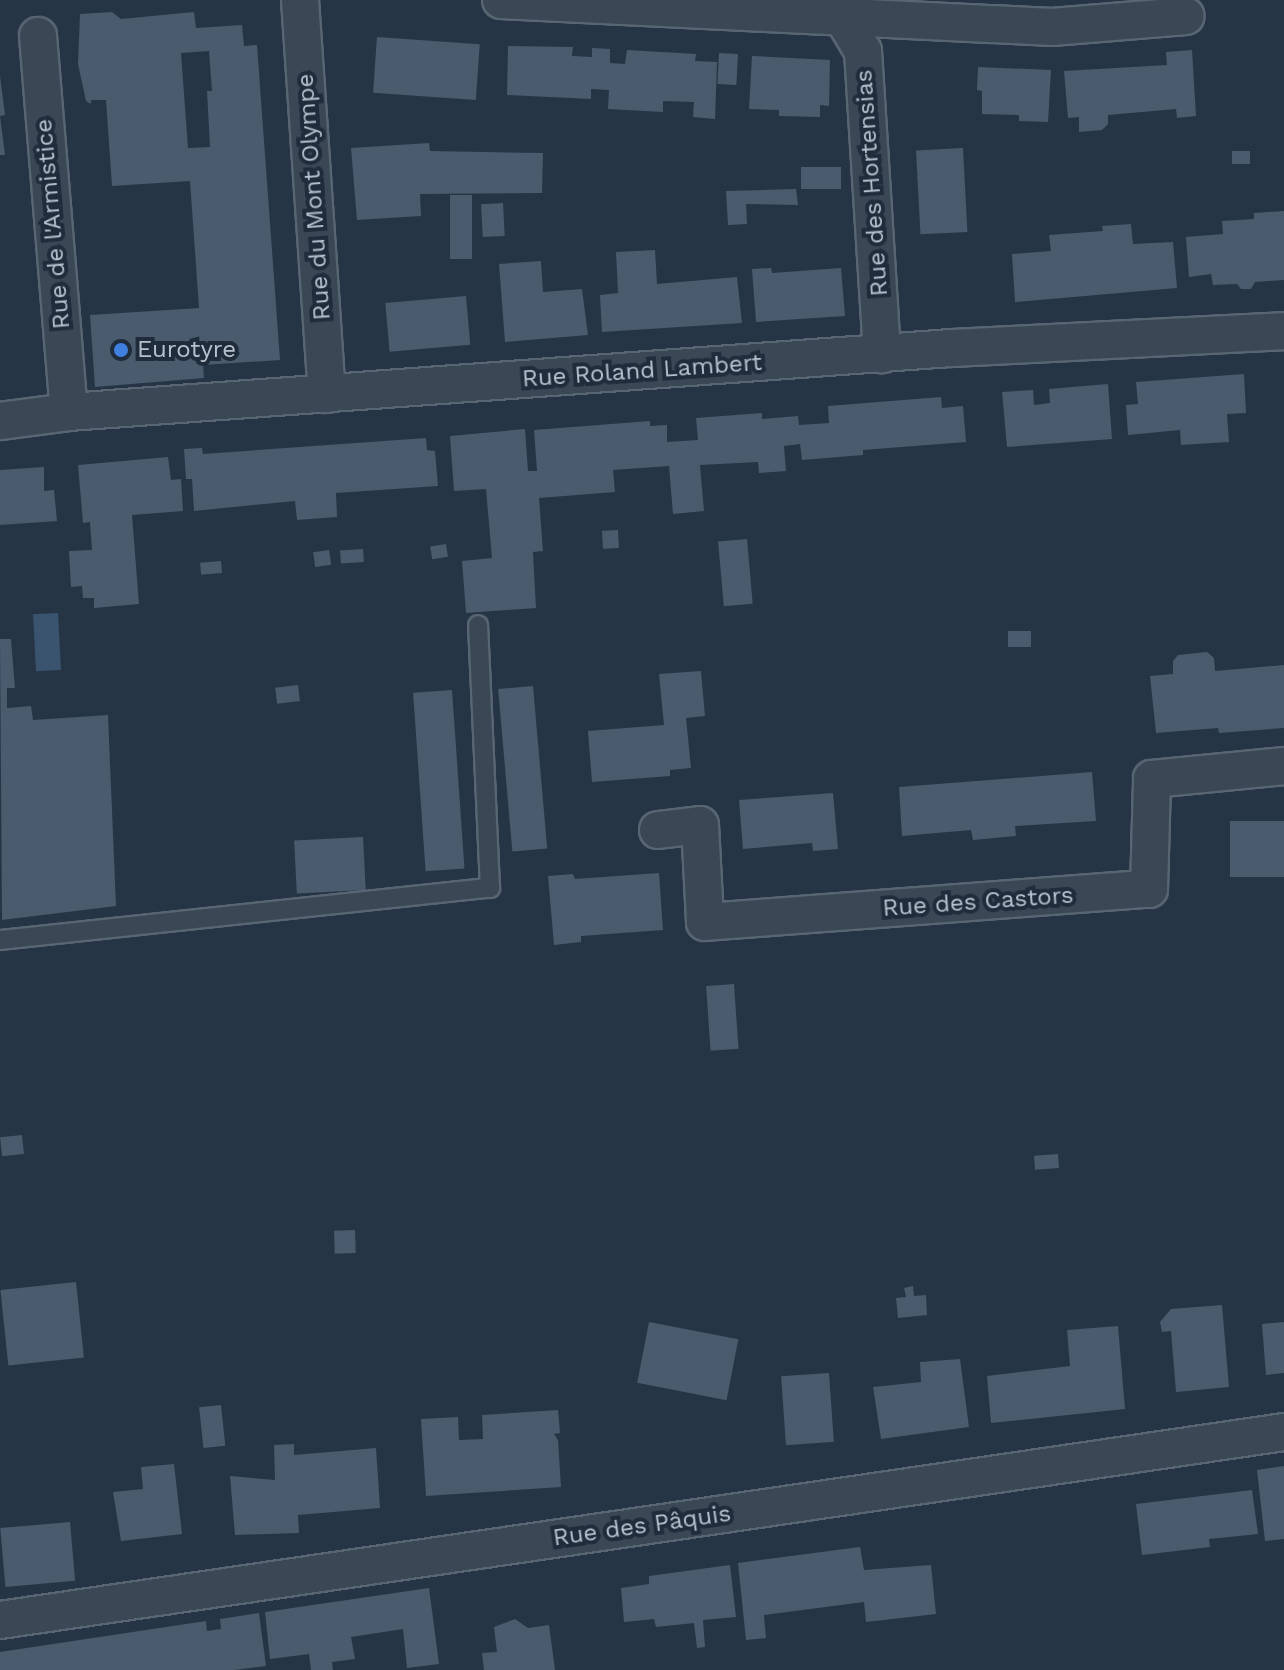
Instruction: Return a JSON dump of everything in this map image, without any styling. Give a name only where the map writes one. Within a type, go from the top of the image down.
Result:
[{"type":"street","name":"Rue du Mont Olympe","points":[[300,0],[327,394]]},
{"type":"street","points":[[501,0],[1052,27],[1186,16]]},
{"type":"street","name":"Rue des Hortensias","points":[[843,18],[863,51],[882,354]]},
{"type":"street","name":"Rue de l'Armistice","points":[[38,36],[69,412]]},
{"type":"street","name":"Rue Roland Lambert","points":[[0,421],[69,412],[882,354],[1284,331]]},
{"type":"street","name":"Rue des Castors","points":[[658,830],[700,825],[705,922],[1149,889],[1152,779],[1284,766]]},
{"type":"street","name":"Rue des Pâquis","points":[[0,1620],[1284,1432]]},
{"type":"lane","points":[[0,940],[490,888],[478,625]]},
{"type":"water","points":[[58,613],[61,670],[36,671],[33,614]]},
{"type":"building","points":[[112,12],[121,19],[194,12],[196,28],[242,25],[244,46],[257,45],[280,360],[203,365],[204,378],[95,387],[90,315],[199,308],[190,181],[112,186],[106,100],[91,100],[91,104],[86,101],[78,64],[80,14]],"holes":[[[209,51],[212,91],[207,91],[210,147],[188,148],[181,53]]]},
{"type":"building","points":[[377,37],[480,44],[476,100],[373,93]]},
{"type":"building","points":[[508,46],[573,47],[572,56],[592,57],[592,48],[610,49],[610,63],[625,64],[627,50],[696,54],[695,61],[717,62],[715,119],[693,117],[694,102],[663,101],[663,112],[608,109],[609,90],[591,89],[591,99],[507,95]]},
{"type":"building","points":[[1192,50],[1196,116],[1177,118],[1176,109],[1108,115],[1108,124],[1102,130],[1079,132],[1079,117],[1068,118],[1064,71],[1167,65],[1166,52]]},
{"type":"building","points":[[719,53],[738,54],[736,85],[717,84]]},
{"type":"building","points":[[752,56],[830,60],[829,106],[820,105],[820,117],[779,116],[779,110],[749,109]]},
{"type":"building","points":[[978,67],[1051,70],[1048,122],[1019,121],[1019,115],[982,114],[982,91],[977,90]]},
{"type":"building","points":[[0,76],[5,115],[0,116]]},
{"type":"building","points":[[0,116],[5,155],[0,155]]},
{"type":"building","points":[[429,143],[430,151],[543,153],[542,193],[420,194],[421,216],[357,220],[351,148]]},
{"type":"building","points":[[963,148],[967,232],[920,234],[916,150]]},
{"type":"building","points":[[1232,151],[1250,151],[1250,164],[1232,164]]},
{"type":"building","points":[[801,167],[841,167],[841,189],[801,189]]},
{"type":"building","points":[[796,189],[798,205],[746,204],[747,224],[728,225],[726,191]]},
{"type":"building","points":[[450,195],[472,195],[472,259],[450,259]]},
{"type":"building","points":[[503,203],[505,236],[483,237],[481,204]]},
{"type":"building","points":[[1284,211],[1284,280],[1255,282],[1251,289],[1241,289],[1237,284],[1213,285],[1211,274],[1189,277],[1186,237],[1223,234],[1222,221],[1254,219],[1254,213]]},
{"type":"building","points":[[1131,224],[1133,244],[1173,242],[1177,288],[1015,302],[1012,254],[1051,251],[1049,235],[1103,231],[1102,226]]},
{"type":"building","points":[[655,250],[657,284],[737,277],[742,323],[602,332],[600,295],[618,293],[616,252]]},
{"type":"building","points":[[541,261],[543,292],[582,289],[588,335],[505,342],[499,264]]},
{"type":"building","points":[[771,268],[772,273],[841,268],[845,316],[756,322],[752,269]]},
{"type":"building","points":[[466,296],[470,345],[390,352],[385,303]]},
{"type":"building","points":[[1244,374],[1246,413],[1227,414],[1229,442],[1181,445],[1180,430],[1128,435],[1126,405],[1138,404],[1136,382]]},
{"type":"building","points":[[1108,384],[1112,439],[1007,447],[1002,392],[1033,390],[1034,405],[1050,403],[1049,389]]},
{"type":"building","points":[[941,397],[942,408],[963,406],[966,442],[863,450],[863,455],[802,460],[800,444],[784,446],[786,471],[759,473],[758,462],[700,465],[704,511],[673,514],[669,466],[613,470],[615,492],[539,498],[543,551],[533,552],[536,608],[466,613],[462,561],[492,558],[486,489],[454,491],[450,436],[525,429],[528,471],[537,471],[534,430],[650,421],[650,426],[667,425],[667,442],[698,440],[696,418],[762,413],[762,419],[798,416],[799,425],[829,423],[828,406]]},
{"type":"building","points":[[426,438],[427,450],[435,451],[438,486],[336,493],[337,517],[297,520],[295,501],[194,511],[192,479],[186,479],[184,449],[202,448],[203,454]]},
{"type":"building","points":[[168,457],[171,480],[181,479],[183,511],[132,515],[139,604],[94,608],[94,598],[83,598],[82,586],[71,587],[69,551],[92,550],[90,522],[83,523],[78,465]]},
{"type":"building","points":[[44,467],[44,491],[54,490],[57,521],[0,525],[0,470]]},
{"type":"building","points":[[618,530],[619,548],[603,549],[602,531]]},
{"type":"building","points":[[747,539],[753,604],[724,606],[718,542]]},
{"type":"building","points":[[446,544],[448,557],[432,559],[430,547]]},
{"type":"building","points":[[363,549],[364,562],[341,564],[340,551]]},
{"type":"building","points":[[329,550],[331,565],[315,567],[313,552]]},
{"type":"building","points":[[221,561],[222,573],[201,575],[200,563]]},
{"type":"building","points":[[1008,631],[1031,631],[1031,647],[1008,647]]},
{"type":"building","points":[[0,639],[11,639],[15,688],[7,688],[7,708],[31,706],[33,720],[108,715],[116,906],[2,920]]},
{"type":"building","points":[[1207,652],[1214,658],[1215,671],[1284,665],[1284,728],[1219,733],[1218,728],[1156,733],[1150,676],[1173,674],[1173,661],[1178,655]]},
{"type":"building","points":[[701,671],[705,716],[686,718],[691,768],[670,770],[670,776],[592,782],[588,731],[664,725],[659,674]]},
{"type":"building","points":[[298,685],[300,701],[277,704],[275,688]]},
{"type":"building","points":[[533,686],[547,848],[512,851],[498,689]]},
{"type":"building","points":[[452,690],[464,869],[426,871],[413,693]]},
{"type":"building","points":[[1092,772],[1096,821],[1015,826],[1016,836],[973,840],[971,830],[902,836],[899,787]]},
{"type":"building","points":[[833,793],[838,849],[813,851],[812,843],[743,849],[739,800]]},
{"type":"building","points":[[1230,821],[1284,821],[1284,877],[1230,877]]},
{"type":"building","points":[[363,837],[366,890],[297,894],[294,841]]},
{"type":"building","points":[[659,873],[663,930],[581,936],[581,942],[554,945],[548,876],[573,874],[575,879]]},
{"type":"building","points":[[734,984],[739,1049],[711,1051],[706,986]]},
{"type":"building","points":[[22,1135],[24,1154],[2,1156],[0,1137]]},
{"type":"building","points":[[1058,1154],[1059,1168],[1035,1170],[1034,1156]]},
{"type":"building","points":[[355,1230],[356,1253],[335,1254],[334,1231]]},
{"type":"building","points":[[76,1282],[84,1358],[8,1366],[0,1290]]},
{"type":"building","points":[[913,1286],[914,1296],[926,1295],[927,1315],[898,1318],[896,1298],[906,1297],[904,1288]]},
{"type":"building","points":[[1222,1305],[1229,1387],[1176,1392],[1171,1331],[1162,1332],[1160,1322],[1171,1309]]},
{"type":"building","points":[[649,1322],[738,1339],[726,1400],[637,1383]]},
{"type":"building","points":[[1284,1322],[1284,1373],[1266,1375],[1262,1324]]},
{"type":"building","points":[[1118,1326],[1125,1409],[991,1423],[987,1376],[1070,1366],[1067,1330]]},
{"type":"building","points":[[960,1359],[969,1427],[881,1439],[873,1387],[921,1382],[920,1362]]},
{"type":"building","points":[[829,1373],[834,1442],[786,1445],[781,1376]]},
{"type":"building","points":[[221,1405],[225,1446],[203,1448],[199,1407]]},
{"type":"building","points":[[558,1410],[560,1433],[554,1434],[558,1440],[561,1487],[426,1496],[421,1419],[458,1417],[459,1440],[483,1439],[482,1415]]},
{"type":"building","points":[[294,1444],[294,1455],[376,1448],[380,1508],[298,1515],[299,1533],[235,1535],[230,1476],[275,1480],[274,1445]]},
{"type":"building","points":[[174,1464],[182,1534],[121,1541],[113,1492],[143,1489],[141,1467]]},
{"type":"building","points":[[1284,1466],[1284,1539],[1265,1541],[1257,1470]]},
{"type":"building","points":[[1252,1490],[1258,1534],[1209,1539],[1210,1547],[1142,1555],[1136,1504]]},
{"type":"building","points":[[70,1522],[75,1581],[5,1587],[0,1528]]},
{"type":"building","points":[[860,1547],[864,1570],[931,1565],[936,1614],[866,1622],[864,1602],[764,1615],[766,1638],[746,1640],[738,1563]]},
{"type":"building","points":[[730,1565],[736,1617],[703,1620],[705,1647],[697,1648],[694,1623],[656,1627],[654,1619],[624,1622],[621,1588],[649,1584],[649,1576]]},
{"type":"building","points":[[429,1588],[439,1664],[407,1668],[403,1629],[351,1637],[355,1659],[332,1662],[333,1670],[311,1670],[309,1654],[270,1659],[265,1612]]},
{"type":"building","points":[[259,1613],[266,1666],[234,1670],[0,1670],[0,1652],[206,1621],[207,1631],[221,1629],[220,1619]]},
{"type":"building","points":[[515,1619],[528,1628],[549,1625],[555,1670],[484,1670],[482,1653],[497,1652],[494,1627]]},
{"type":"place","name":"Eurotyre","points":[[121,350]]}]
